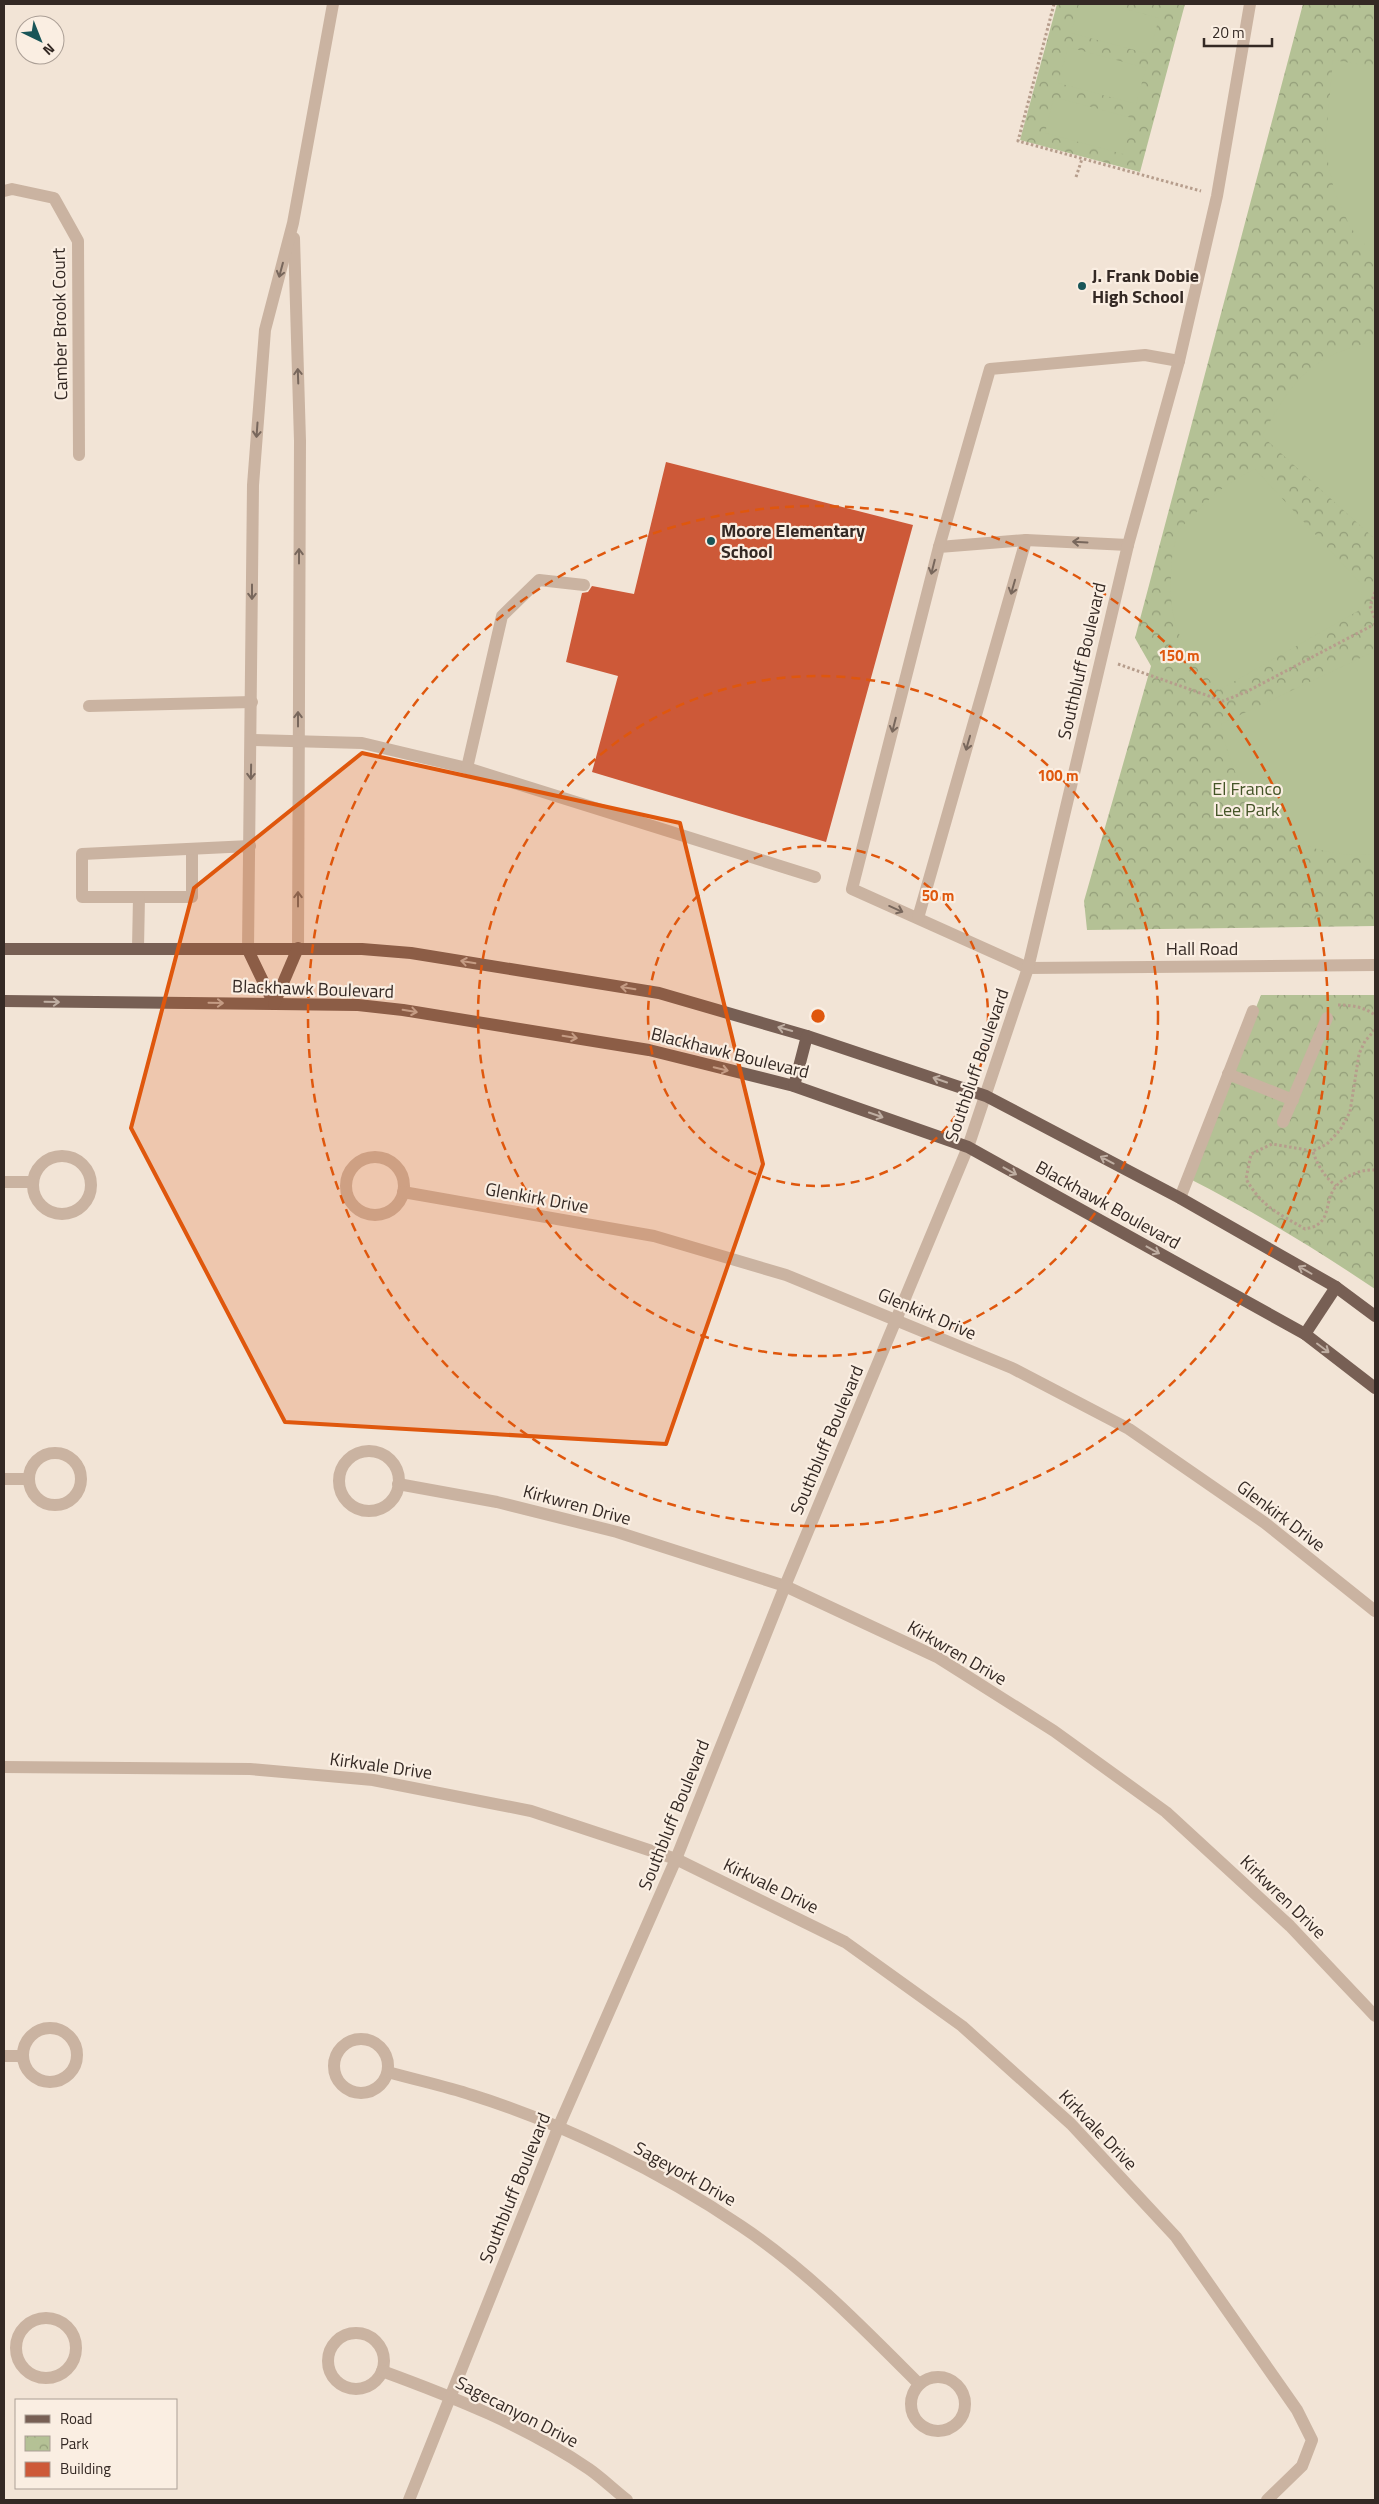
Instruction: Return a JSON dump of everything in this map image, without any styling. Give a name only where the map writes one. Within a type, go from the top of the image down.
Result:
[{"type":"main road","points":[[274,1004],[298,948]]},
{"type":"main road","name":"Blackhawk Boulevard","points":[[4,949],[362,949],[411,953],[659,993],[807,1036],[986,1096],[1180,1198],[1336,1287],[1375,1316]]},
{"type":"main road","points":[[248,950],[274,1004]]},
{"type":"main road","name":"Blackhawk Boulevard","points":[[4,1001],[358,1005],[403,1010],[649,1050],[794,1086],[968,1147],[1305,1334],[1375,1388]]},
{"type":"main road","points":[[794,1086],[807,1036]]},
{"type":"main road","points":[[1305,1334],[1336,1287]]},
{"type":"street","points":[[248,950],[253,485],[265,330],[294,223],[333,4]]},
{"type":"street","name":"Southbluff Boulevard","points":[[409,2500],[449,2396],[558,2128],[676,1859],[785,1586],[898,1320],[968,1147],[986,1096],[1028,968],[1100,657],[1128,545],[1179,361],[1217,196],[1250,4]]},
{"type":"street","name":"Camber Brook Court","points":[[4,191],[12,189],[54,198],[78,241],[79,455]]},
{"type":"street","points":[[294,223],[300,441],[298,948]]},
{"type":"street","points":[[1028,968],[852,889],[938,547],[990,369],[1145,355],[1179,361]]},
{"type":"street","points":[[938,547],[1026,540],[1128,545]]},
{"type":"street","points":[[918,918],[1026,540]]},
{"type":"street","points":[[467,768],[502,616],[539,580],[584,585]]},
{"type":"street","points":[[89,706],[252,702]]},
{"type":"street","points":[[251,740],[362,743],[467,768],[814,877]]},
{"type":"street","points":[[192,849],[192,897],[82,897],[82,854],[250,846]]},
{"type":"street","points":[[138,948],[139,897]]},
{"type":"street","name":"Hall Road","points":[[1028,968],[1375,965]]},
{"type":"street","points":[[1180,1198],[1253,1011]]},
{"type":"street","points":[[1283,1122],[1327,1018]]},
{"type":"street","points":[[1228,1074],[1293,1100]]},
{"type":"street","points":[[65,1156],[76,1160],[85,1167],[90,1177],[91,1188],[87,1200],[80,1208],[70,1213],[58,1215],[47,1211],[39,1204],[34,1194],[32,1182],[36,1171],[44,1162],[54,1157],[65,1156]]},
{"type":"street","points":[[366,1158],[386,1159],[400,1172],[403,1192],[394,1207],[378,1215],[369,1215],[354,1207],[348,1198],[346,1179],[357,1163],[366,1158]]},
{"type":"street","points":[[4,1182],[32,1182]]},
{"type":"street","name":"Glenkirk Drive","points":[[403,1192],[654,1236],[786,1275],[1012,1368],[1129,1429],[1265,1524],[1375,1611]]},
{"type":"street","points":[[370,1451],[387,1458],[394,1465],[398,1484],[396,1494],[390,1502],[372,1511],[352,1506],[340,1492],[339,1482],[344,1463],[360,1452],[370,1451]]},
{"type":"street","points":[[55,1452],[71,1458],[77,1464],[81,1481],[79,1490],[67,1503],[49,1505],[34,1496],[28,1479],[33,1463],[39,1457],[55,1452]]},
{"type":"street","points":[[4,1479],[28,1479]]},
{"type":"street","name":"Kirkwren Drive","points":[[398,1484],[497,1502],[617,1532],[785,1586],[937,1657],[1054,1731],[1166,1812],[1290,1926],[1375,2016]]},
{"type":"street","name":"Kirkvale Drive","points":[[4,1767],[250,1769],[374,1780],[531,1811],[676,1859],[845,1942],[962,2026],[1070,2124],[1176,2237],[1297,2410],[1312,2440],[1302,2466],[1267,2500]]},
{"type":"street","points":[[49,2028],[59,2029],[69,2035],[75,2044],[77,2054],[76,2065],[70,2074],[61,2081],[50,2083],[40,2082],[30,2076],[24,2067],[22,2056],[24,2046],[30,2036],[38,2030],[49,2028]]},
{"type":"street","points":[[355,2039],[373,2041],[386,2054],[388,2072],[379,2087],[372,2092],[355,2093],[340,2084],[335,2076],[335,2058],[339,2050],[355,2039]]},
{"type":"street","points":[[4,2056],[22,2056]]},
{"type":"street","name":"Sageyork Drive","points":[[388,2072],[473,2095],[558,2128],[651,2172],[742,2226],[834,2299],[919,2384]]},
{"type":"street","points":[[47,2318],[66,2325],[76,2342],[73,2362],[67,2370],[49,2378],[30,2374],[22,2368],[9,2349],[21,2330],[28,2323],[47,2318]]},
{"type":"street","points":[[356,2332],[365,2334],[373,2338],[383,2353],[382,2371],[377,2380],[370,2386],[350,2389],[334,2379],[328,2362],[328,2353],[332,2345],[347,2334],[356,2332]]},
{"type":"street","name":"Sagecanyon Drive","points":[[382,2371],[449,2396],[524,2432],[589,2469],[627,2500]]},
{"type":"street","points":[[936,2377],[953,2382],[964,2396],[963,2414],[958,2422],[942,2431],[924,2427],[918,2422],[911,2407],[912,2399],[919,2384],[936,2377]]},
{"type":"path","points":[[1054,4],[1018,141],[1203,191]]},
{"type":"path","points":[[1076,177],[1082,158]]},
{"type":"path","points":[[1375,592],[1370,606],[1375,619]]},
{"type":"path","points":[[1100,657],[1223,701],[1246,692],[1375,624]]},
{"type":"path","points":[[1327,1018],[1332,1007],[1339,1005],[1354,1005],[1368,1010],[1375,1015]]},
{"type":"path","points":[[1375,1030],[1365,1041],[1358,1054],[1350,1112],[1340,1130],[1327,1144],[1313,1151],[1272,1144],[1251,1154],[1246,1178],[1256,1197],[1305,1229],[1318,1225],[1328,1211],[1330,1197],[1336,1186],[1352,1174],[1366,1170],[1375,1170]]},
{"type":"path","points":[[1313,1151],[1323,1172],[1336,1186]]},
{"type":"highlighted area","points":[[362,753],[680,823],[763,1164],[666,1444],[285,1422],[131,1128],[194,888]]},
{"type":"green space","points":[[1057,4],[1185,4],[1140,172],[1020,140]]},
{"type":"green space","points":[[1079,4],[1107,4],[1159,18],[1149,54],[1071,33]]},
{"type":"green space","name":"El Franco Lee Park","points":[[1303,4],[1375,4],[1375,926],[1087,930],[1084,901],[1151,666],[1135,638]]},
{"type":"green space","points":[[1068,47],[1146,68],[1136,104],[1058,83]]},
{"type":"green space","points":[[1333,60],[1375,67],[1375,257],[1350,227],[1334,190],[1325,148]]},
{"type":"green space","points":[[1054,97],[1132,118],[1123,154],[1045,133]]},
{"type":"green space","points":[[1375,341],[1375,539],[1262,436],[1284,399],[1306,373],[1334,354]]},
{"type":"green space","points":[[1255,469],[1363,586],[1358,611],[1219,690],[1188,652],[1176,625],[1172,610],[1171,594],[1173,553],[1177,536],[1183,525],[1221,490]]},
{"type":"green space","points":[[1375,651],[1375,854],[1344,854],[1316,849],[1292,838],[1271,823],[1253,804],[1239,780],[1228,754],[1221,724]]},
{"type":"green space","points":[[1261,995],[1375,995],[1375,1289],[1283,1230],[1188,1178]]},
{"type":"building","points":[[666,462],[913,525],[826,842],[592,772],[618,676],[566,662],[582,593],[588,592],[592,586],[634,594]]},
{"type":"place","name":"J. Frank Dobie High School","points":[[1082,286]]},
{"type":"place","name":"Moore Elementary School","points":[[711,541]]}]
